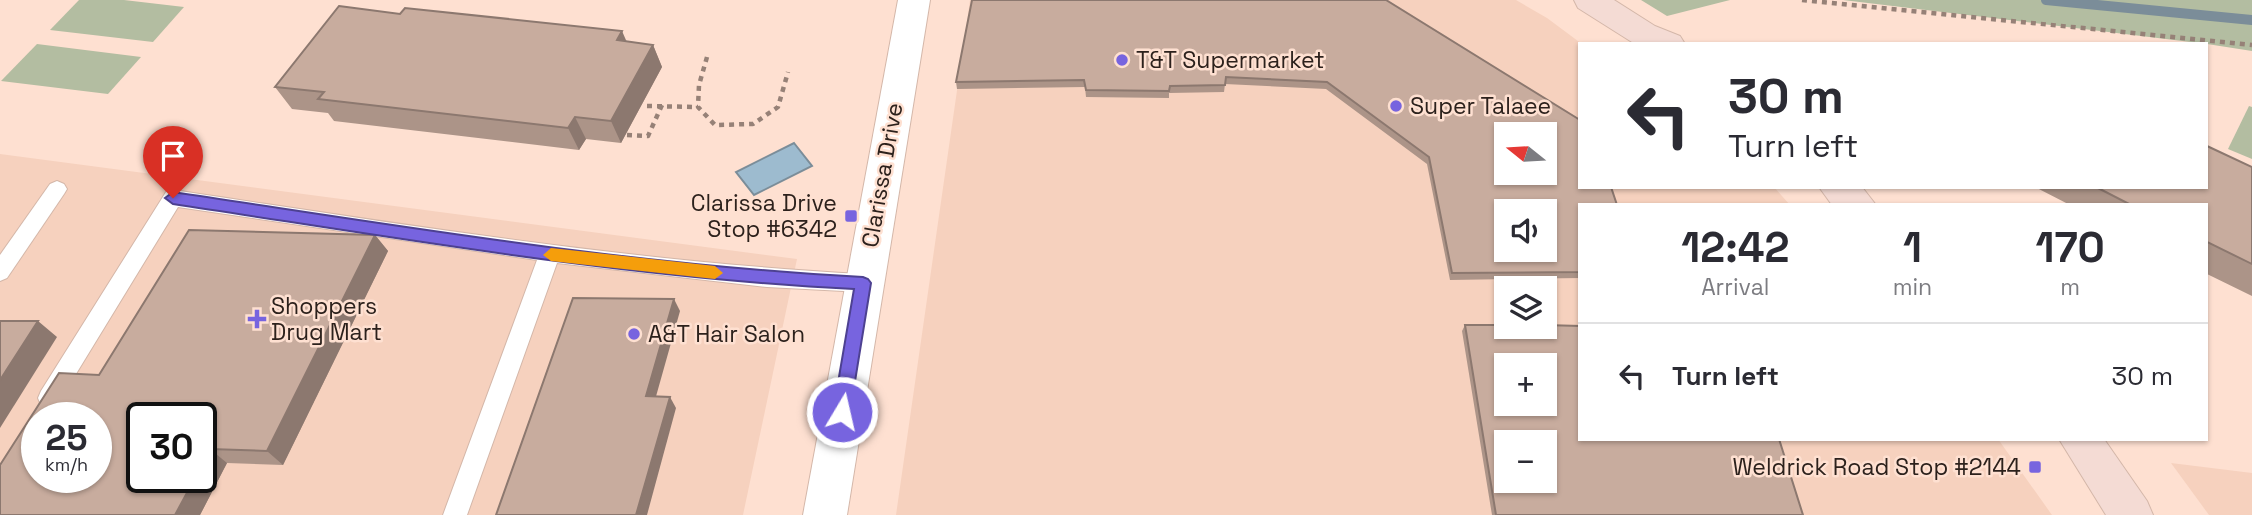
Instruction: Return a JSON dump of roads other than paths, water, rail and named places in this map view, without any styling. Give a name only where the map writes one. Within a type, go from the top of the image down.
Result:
[{"type":"street","name":"Clarissa Drive","points":[[825,515],[914,0]]},
{"type":"street","points":[[1590,0],[1655,41]]},
{"type":"street","points":[[1839,189],[1855,203]]},
{"type":"street","points":[[2081,441],[2131,515]]},
{"type":"lane","points":[[0,272],[57,189]]},
{"type":"lane","points":[[47,402],[173,198],[550,254],[766,278],[863,283]]},
{"type":"lane","points":[[455,515],[550,254]]},
{"type":"water","points":[[794,143],[812,166],[754,195],[736,172]]},
{"type":"waterway","points":[[2046,0],[2252,20]]},
{"type":"place","name":"T&T Supermarket","points":[[1122,60]]},
{"type":"place","name":"Super Talaee","points":[[1396,106]]},
{"type":"place","name":"Clarissa Drive Stop #6342","points":[[851,216]]},
{"type":"place","name":"Shoppers Drug Mart","points":[[257,319]]},
{"type":"place","name":"A&T Hair Salon","points":[[634,334]]},
{"type":"place","name":"Weldrick Road Stop #2144","points":[[2035,467]]}]
